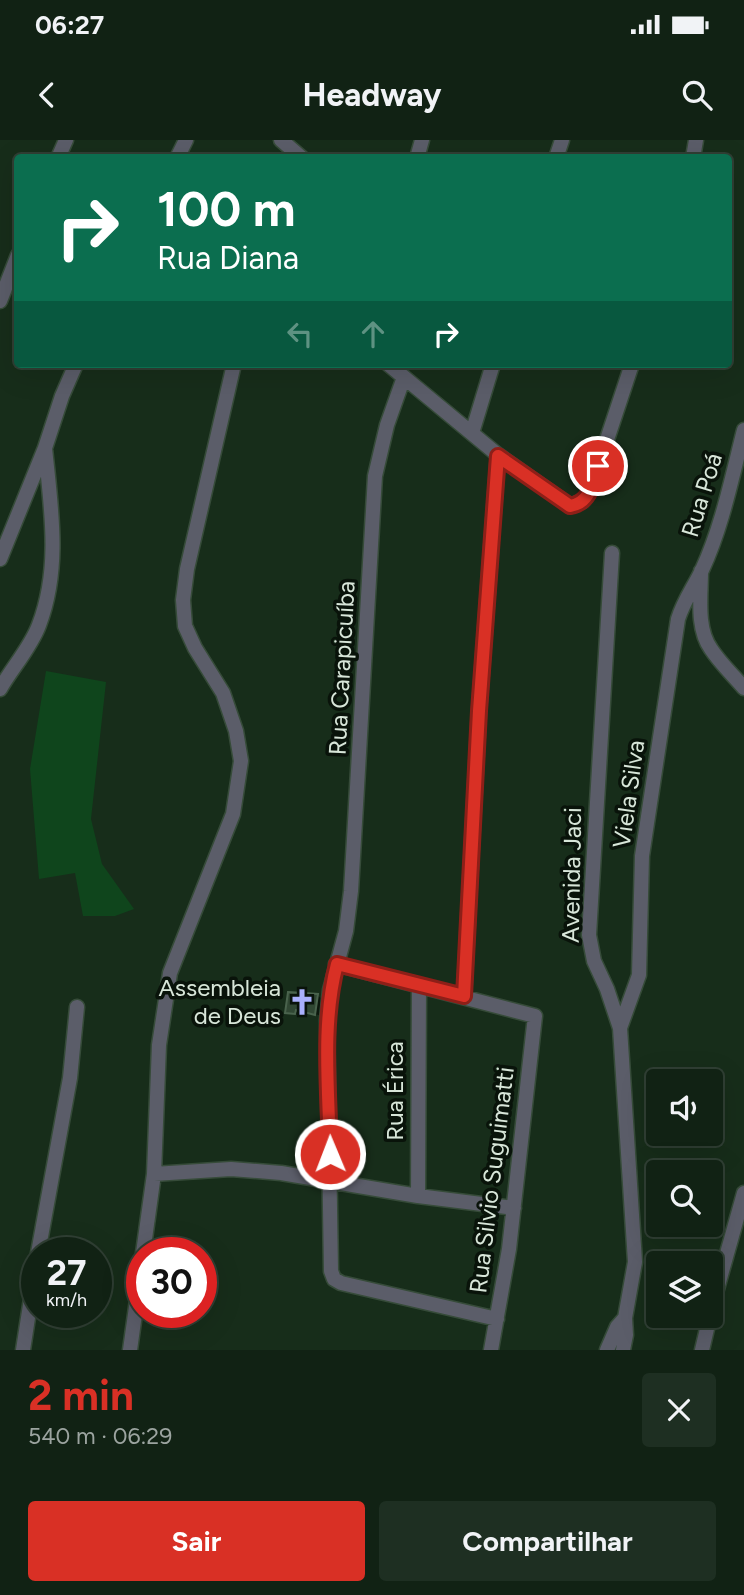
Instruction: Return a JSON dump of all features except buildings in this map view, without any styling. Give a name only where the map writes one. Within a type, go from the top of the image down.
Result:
[{"type":"street","points":[[0,301],[14,265]]},
{"type":"street","points":[[0,559],[74,368]]},
{"type":"street","points":[[145,1237],[154,1174],[159,1045],[170,973],[233,814],[241,761],[236,731],[223,693],[195,648],[185,626],[183,600],[187,569],[233,368]]},
{"type":"street","points":[[393,368],[498,456],[570,506],[583,501],[590,491],[631,368]]},
{"type":"street","points":[[472,433],[492,368]]},
{"type":"street","name":"Rua Carapicuíba","points":[[404,377],[387,425],[375,477],[351,891],[346,931],[330,990],[327,1020],[331,1271],[334,1279],[341,1283],[497,1319]]},
{"type":"street","name":"Rua Poá","points":[[701,572],[726,497],[744,430]]},
{"type":"street","points":[[0,690],[38,627],[51,586],[54,543],[45,448]]},
{"type":"street","points":[[337,964],[464,996],[479,711],[498,456]]},
{"type":"street","name":"Avenida Jaci","points":[[612,553],[589,935],[594,961],[620,1028],[635,1262],[625,1318],[623,1350]]},
{"type":"street","points":[[701,572],[703,629],[709,647],[744,688]]},
{"type":"street","name":"Viela Silva","points":[[620,1028],[639,975],[642,856],[678,619],[684,600],[701,572]]},
{"type":"street","name":"Rua Érica","points":[[418,1196],[419,986]]},
{"type":"street","name":"Rua Silvio Suguimatti","points":[[464,996],[535,1016],[514,1208],[491,1350]]},
{"type":"street","points":[[41,1237],[70,1078],[77,1007]]},
{"type":"street","points":[[154,1174],[231,1170],[281,1173],[418,1196],[514,1208]]},
{"type":"street","points":[[723,1268],[744,1193]]},
{"type":"street","name":"Avenida Jaci","points":[[607,1350],[617,1327],[625,1318]]},
{"type":"street","points":[[23,1350],[26,1328]]},
{"type":"street","points":[[130,1350],[133,1328]]},
{"type":"street","points":[[702,1350],[707,1328]]},
{"type":"green space","points":[[46,671],[106,682],[91,819],[102,864],[134,909],[115,916],[83,916],[75,873],[39,879],[30,769]]},
{"type":"place","name":"Assembleia de Deus","points":[[302,1002]]},
{"type":"route","points":[[330,1154],[327,1020],[330,990],[337,964],[464,996],[479,711],[498,456],[570,506],[583,501],[590,491],[598,466]]}]
